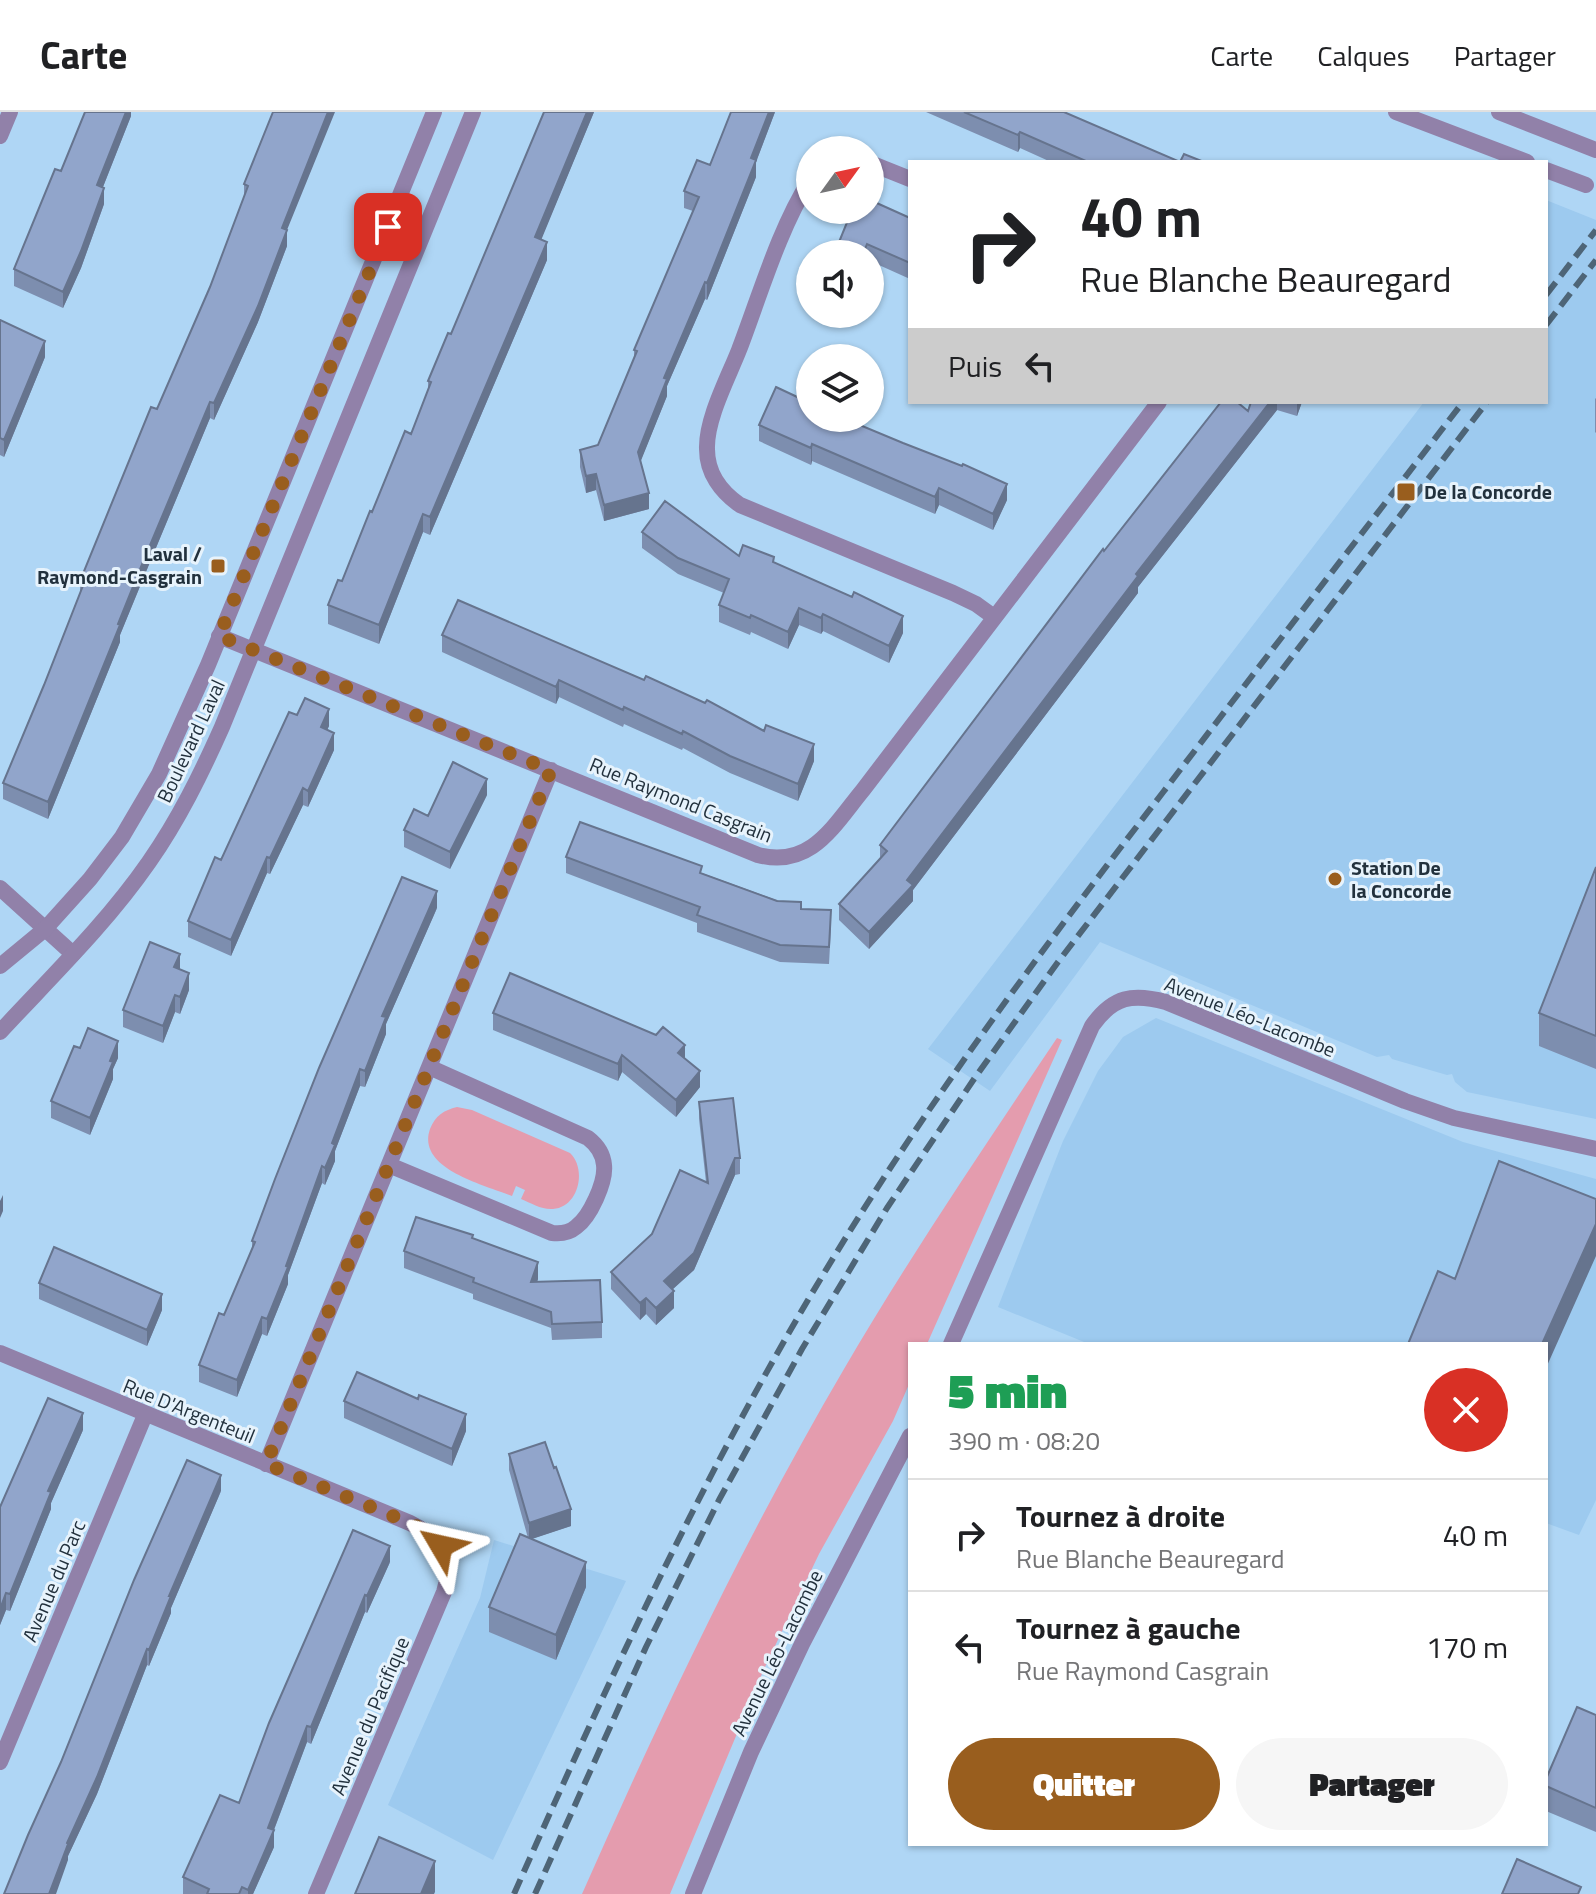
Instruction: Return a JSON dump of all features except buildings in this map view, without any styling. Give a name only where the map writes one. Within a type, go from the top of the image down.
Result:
[{"type":"street","points":[[0,136],[10,112]]},
{"type":"street","name":"Boulevard Laval","points":[[0,966],[45,929],[90,879],[140,807],[169,754],[434,112]]},
{"type":"street","name":"Boulevard Laval","points":[[0,1032],[123,896],[174,824],[210,754],[473,112]]},
{"type":"street","points":[[1396,112],[1522,160]]},
{"type":"street","points":[[1499,112],[1596,150]]},
{"type":"street","points":[[884,169],[908,178]]},
{"type":"street","points":[[1548,171],[1586,185]]},
{"type":"street","points":[[796,210],[712,420],[707,454],[712,474],[723,492],[740,505],[953,593],[994,617]]},
{"type":"street","name":"Rue Raymond Casgrain","points":[[219,636],[758,855],[778,859],[795,856],[820,842],[832,828],[1157,404]]},
{"type":"street","points":[[266,1464],[551,770]]},
{"type":"street","points":[[0,888],[73,954]]},
{"type":"street","name":"Avenue Léo-Lacombe","points":[[952,1342],[1092,1026],[1108,1009],[1131,996],[1166,1002],[1405,1101],[1454,1118],[1596,1149]]},
{"type":"street","points":[[389,1165],[552,1233],[566,1232],[577,1226],[586,1216],[600,1185],[604,1169],[602,1155],[588,1138],[429,1067]]},
{"type":"street","name":"Rue D'Argenteuil","points":[[0,1353],[421,1528],[435,1539],[443,1551]]},
{"type":"street","name":"Avenue du Parc","points":[[0,1762],[145,1415]]},
{"type":"street","name":"Avenue Léo-Lacombe","points":[[693,1894],[771,1709],[846,1554],[908,1440]]},
{"type":"street","name":"Avenue du Pacifique","points":[[316,1894],[444,1592],[448,1572],[443,1551]]},
{"type":"shaded area","points":[[1548,201],[1596,220],[1596,1119],[1467,1092],[1455,1082],[1452,1074],[1392,1059],[1389,1055],[1377,1057],[1100,942],[990,1091],[928,1049],[1422,404],[1548,404]]},
{"type":"shaded area","points":[[1156,1018],[1463,1142],[1596,1179],[1596,1500],[1579,1535],[1548,1524],[1548,1342],[1084,1342],[998,1307],[1063,1141],[1098,1071],[1123,1037]]},
{"type":"shaded area","points":[[1057,1038],[1062,1040],[928,1342],[908,1342],[908,1387],[893,1421],[819,1554],[764,1669],[670,1894],[582,1894],[642,1760],[772,1497],[844,1369],[948,1202]]},
{"type":"shaded area","points":[[457,1107],[472,1110],[570,1153],[579,1177],[578,1186],[569,1202],[553,1209],[541,1207],[521,1199],[525,1190],[516,1186],[512,1196],[470,1181],[443,1165],[433,1155],[428,1143],[430,1129],[440,1114]]},
{"type":"shaded area","points":[[494,1540],[626,1581],[493,1860],[388,1805],[480,1598]]},
{"type":"railway","points":[[1548,292],[1596,230]]},
{"type":"railway","points":[[1548,322],[1596,260]]},
{"type":"railway","points":[[514,1894],[669,1558],[755,1394],[848,1234],[922,1120],[1041,954],[1461,404]]},
{"type":"railway","points":[[535,1894],[646,1647],[719,1500],[802,1349],[887,1208],[1058,962],[1485,404]]},
{"type":"place","name":"De la Concorde","points":[[1406,492]]},
{"type":"place","name":"Laval / Raymond-Casgrain","points":[[218,566]]},
{"type":"place","name":"Station De la Concorde","points":[[1335,879]]},
{"type":"route","points":[[388,227],[219,636],[551,770],[266,1464],[421,1528],[441,1546]]}]
